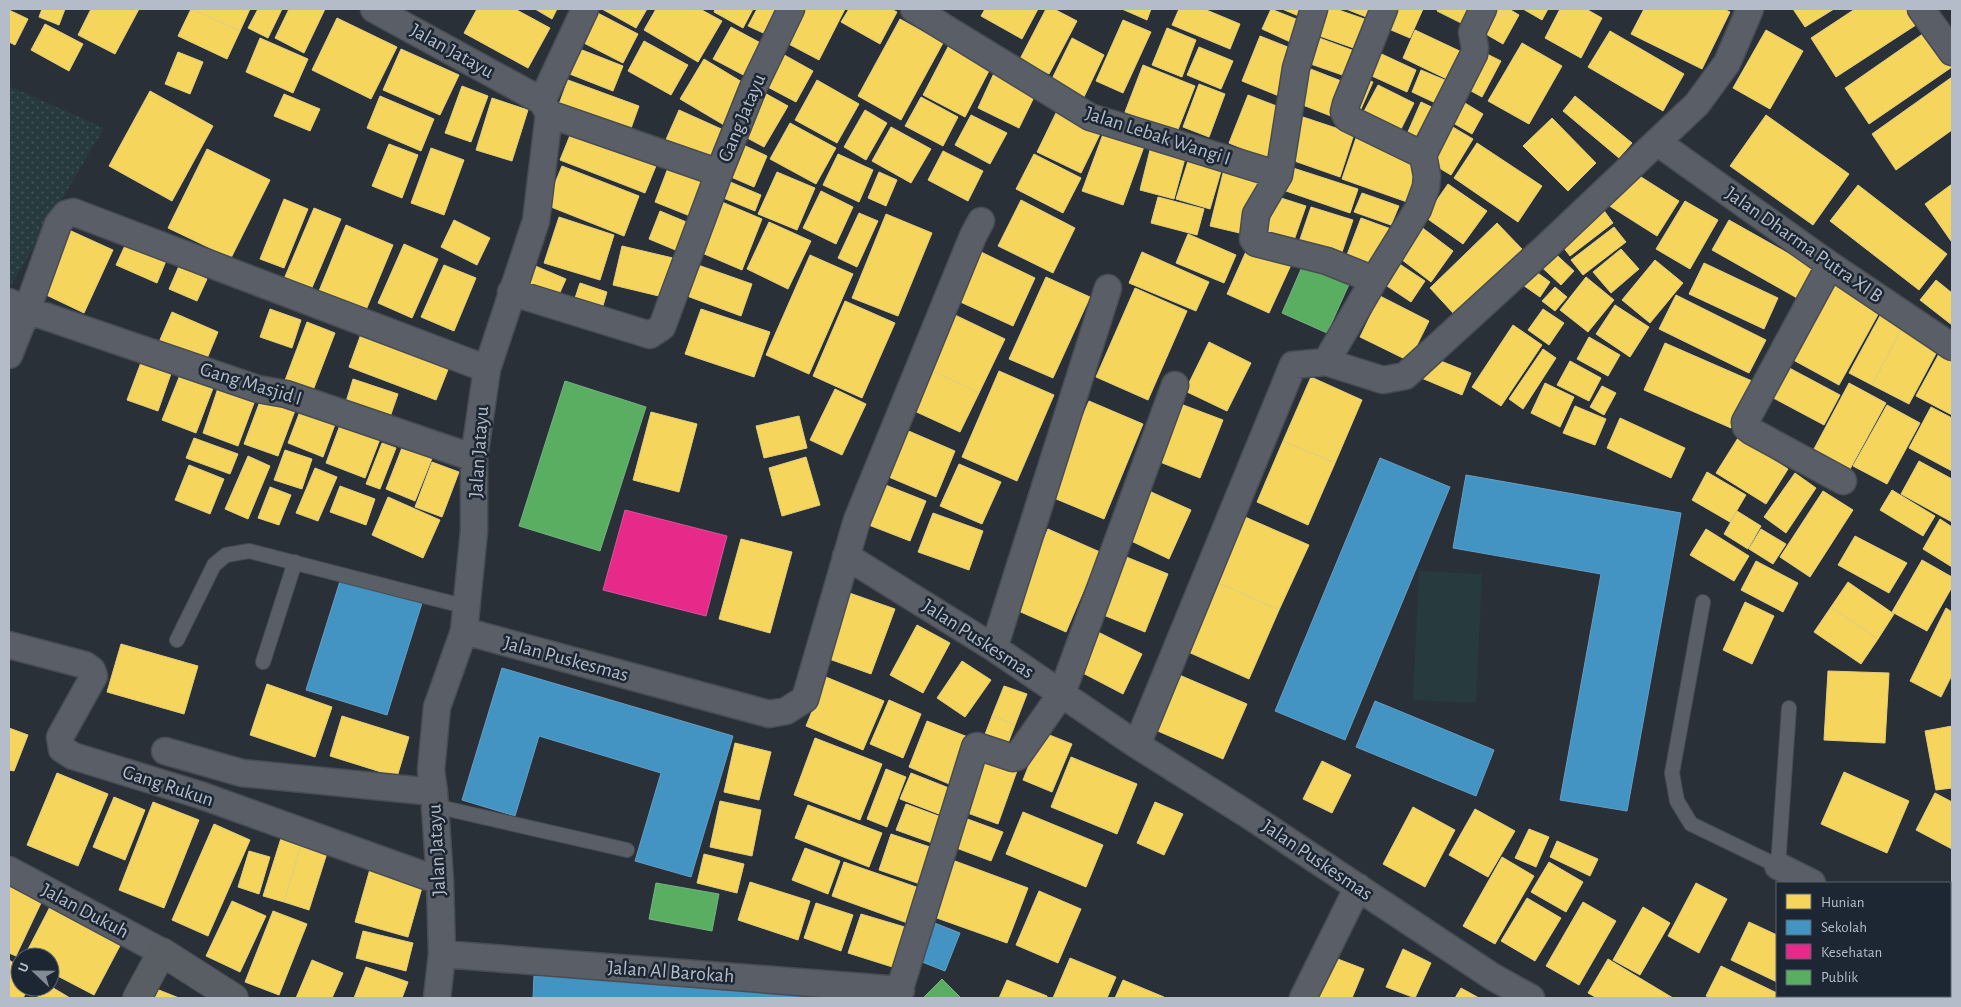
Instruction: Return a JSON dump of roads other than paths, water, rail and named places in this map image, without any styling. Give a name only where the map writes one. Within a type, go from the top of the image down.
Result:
[{"type":"street","name":"Jalan Jatayu","points":[[374,9],[546,108],[536,221],[487,369],[474,458],[474,532],[466,619],[436,706],[431,770],[435,799],[440,882],[442,954],[438,998]]},
{"type":"street","points":[[546,108],[585,9]]},
{"type":"street","name":"Gang Jatayu","points":[[546,108],[719,174],[753,88],[791,9]]},
{"type":"street","name":"Jalan Lebak Wangi I","points":[[914,9],[1090,117],[1279,175]]},
{"type":"street","points":[[1314,9],[1296,68],[1279,175],[1256,214],[1252,234],[1256,244],[1327,261],[1374,280]]},
{"type":"street","points":[[1384,9],[1344,112],[1347,118],[1423,155]]},
{"type":"street","points":[[1326,362],[1418,209],[1426,187],[1427,176],[1423,155],[1474,54],[1475,48],[1472,32],[1483,9]]},
{"type":"street","points":[[1136,745],[1290,370],[1296,363],[1326,362],[1383,380],[1405,376],[1697,104],[1727,63],[1750,9]]},
{"type":"street","points":[[1921,9],[1952,52]]},
{"type":"street","name":"Jalan Dharma Putra XI B","points":[[1657,142],[1830,265],[1952,347]]},
{"type":"street","points":[[511,292],[650,335],[662,327],[719,174]]},
{"type":"street","points":[[9,355],[18,306],[58,224],[66,214],[74,212],[487,369]]},
{"type":"street","points":[[846,556],[857,520],[973,236],[981,221]]},
{"type":"street","points":[[1830,265],[1745,422],[1746,427],[1751,431],[1843,481]]},
{"type":"street","points":[[994,648],[1108,288]]},
{"type":"street","name":"Gang Masjid I","points":[[18,306],[258,389],[286,394],[474,458]]},
{"type":"street","points":[[899,994],[975,747],[977,746],[1014,758],[1017,757],[1062,692],[1175,385]]},
{"type":"street","name":"Jalan Puskesmas","points":[[466,619],[769,714],[786,711],[805,699],[846,556],[994,648],[1062,692],[1136,745],[1247,814],[1494,977],[1531,998]]},
{"type":"street","name":"Gang Rukun","points":[[9,645],[85,665],[92,670],[94,676],[60,737],[62,749],[74,756],[200,795],[440,882]]},
{"type":"street","points":[[165,751],[242,772],[435,799]]},
{"type":"street","points":[[1778,866],[1810,882]]},
{"type":"street","name":"Jalan Dukuh","points":[[9,870],[162,952]]},
{"type":"street","points":[[1303,998],[1358,887]]},
{"type":"street","points":[[137,998],[162,952],[234,998]]},
{"type":"street","name":"Jalan Al Barokah","points":[[442,954],[899,994]]},
{"type":"lane","points":[[177,640],[214,565],[226,555],[249,551],[295,562],[466,619]]},
{"type":"lane","points":[[263,662],[295,562]]},
{"type":"lane","points":[[1703,602],[1672,773],[1677,800],[1691,824],[1778,866],[1789,708]]},
{"type":"lane","points":[[435,799],[627,850]]}]
